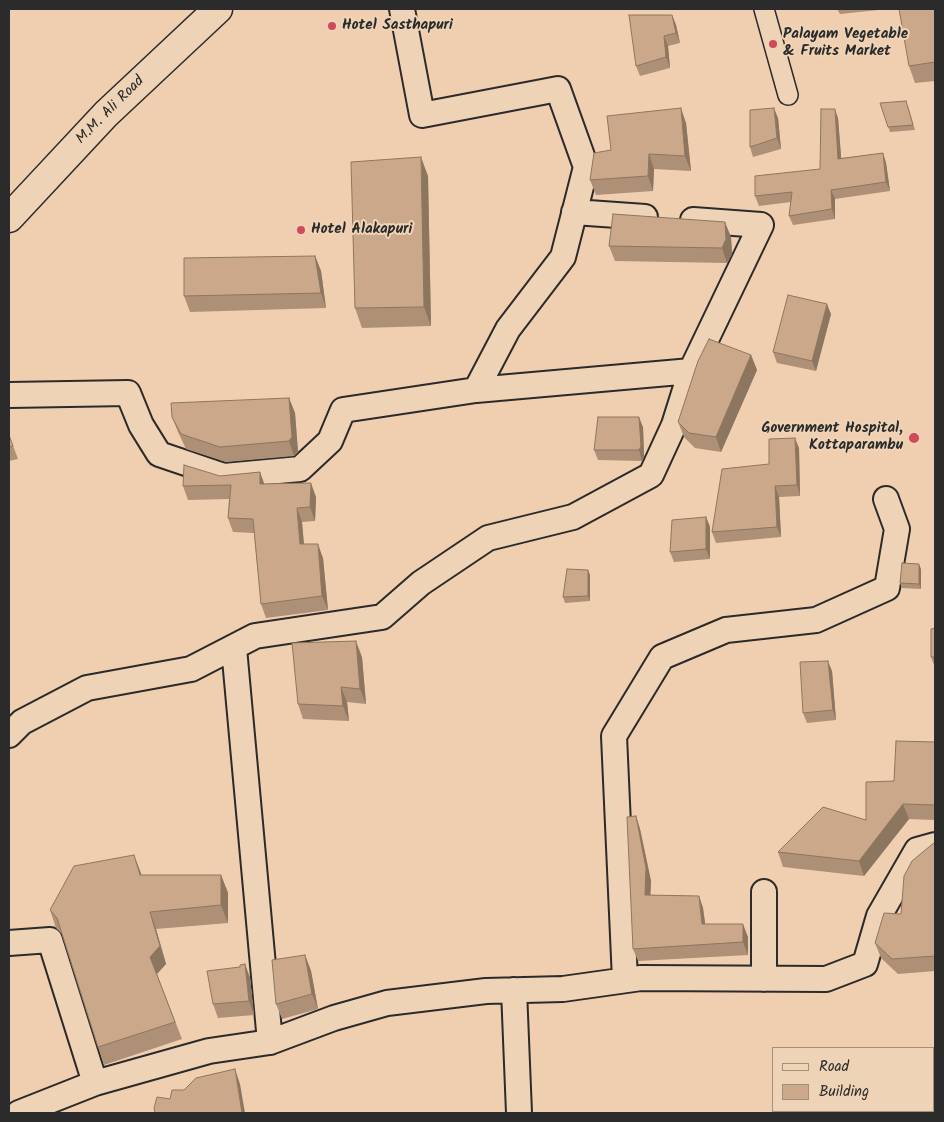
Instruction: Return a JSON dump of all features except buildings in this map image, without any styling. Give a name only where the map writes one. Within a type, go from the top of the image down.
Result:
[{"type":"main road","name":"M.M. Ali Road","points":[[9,218],[106,114],[218,9]]},
{"type":"street","points":[[402,9],[422,115],[558,89],[586,167],[563,257],[508,329],[476,390]]},
{"type":"street","points":[[764,9],[788,95]]},
{"type":"street","points":[[9,735],[22,722],[87,688],[191,669],[255,636],[382,617],[421,582],[488,538],[573,517],[651,475],[674,425],[691,372],[761,225],[574,212]]},
{"type":"street","points":[[9,395],[128,393],[141,424],[159,454],[224,476],[300,469],[330,441],[343,410],[476,390],[691,372]]},
{"type":"street","points":[[625,980],[614,736],[662,656],[726,630],[816,620],[887,588],[897,530],[886,499]]},
{"type":"street","points":[[234,648],[270,1042]]},
{"type":"street","points":[[19,1113],[96,1083],[209,1051],[270,1042],[334,1018],[387,1004],[486,991],[562,989],[641,978],[826,979],[865,964],[879,916],[912,858],[917,850],[935,845]]},
{"type":"street","points":[[764,892],[764,979]]},
{"type":"street","points":[[9,943],[50,940],[96,1083]]},
{"type":"street","points":[[514,990],[519,1113]]},
{"type":"place","name":"Hotel Sasthapuri","points":[[332,26]]},
{"type":"place","name":"Palayam Vegetable & Fruits Market","points":[[773,44]]},
{"type":"place","name":"Hotel Alakapuri","points":[[301,230]]},
{"type":"place","name":"Government Hospital, Kottaparambu","points":[[914,438]]}]
